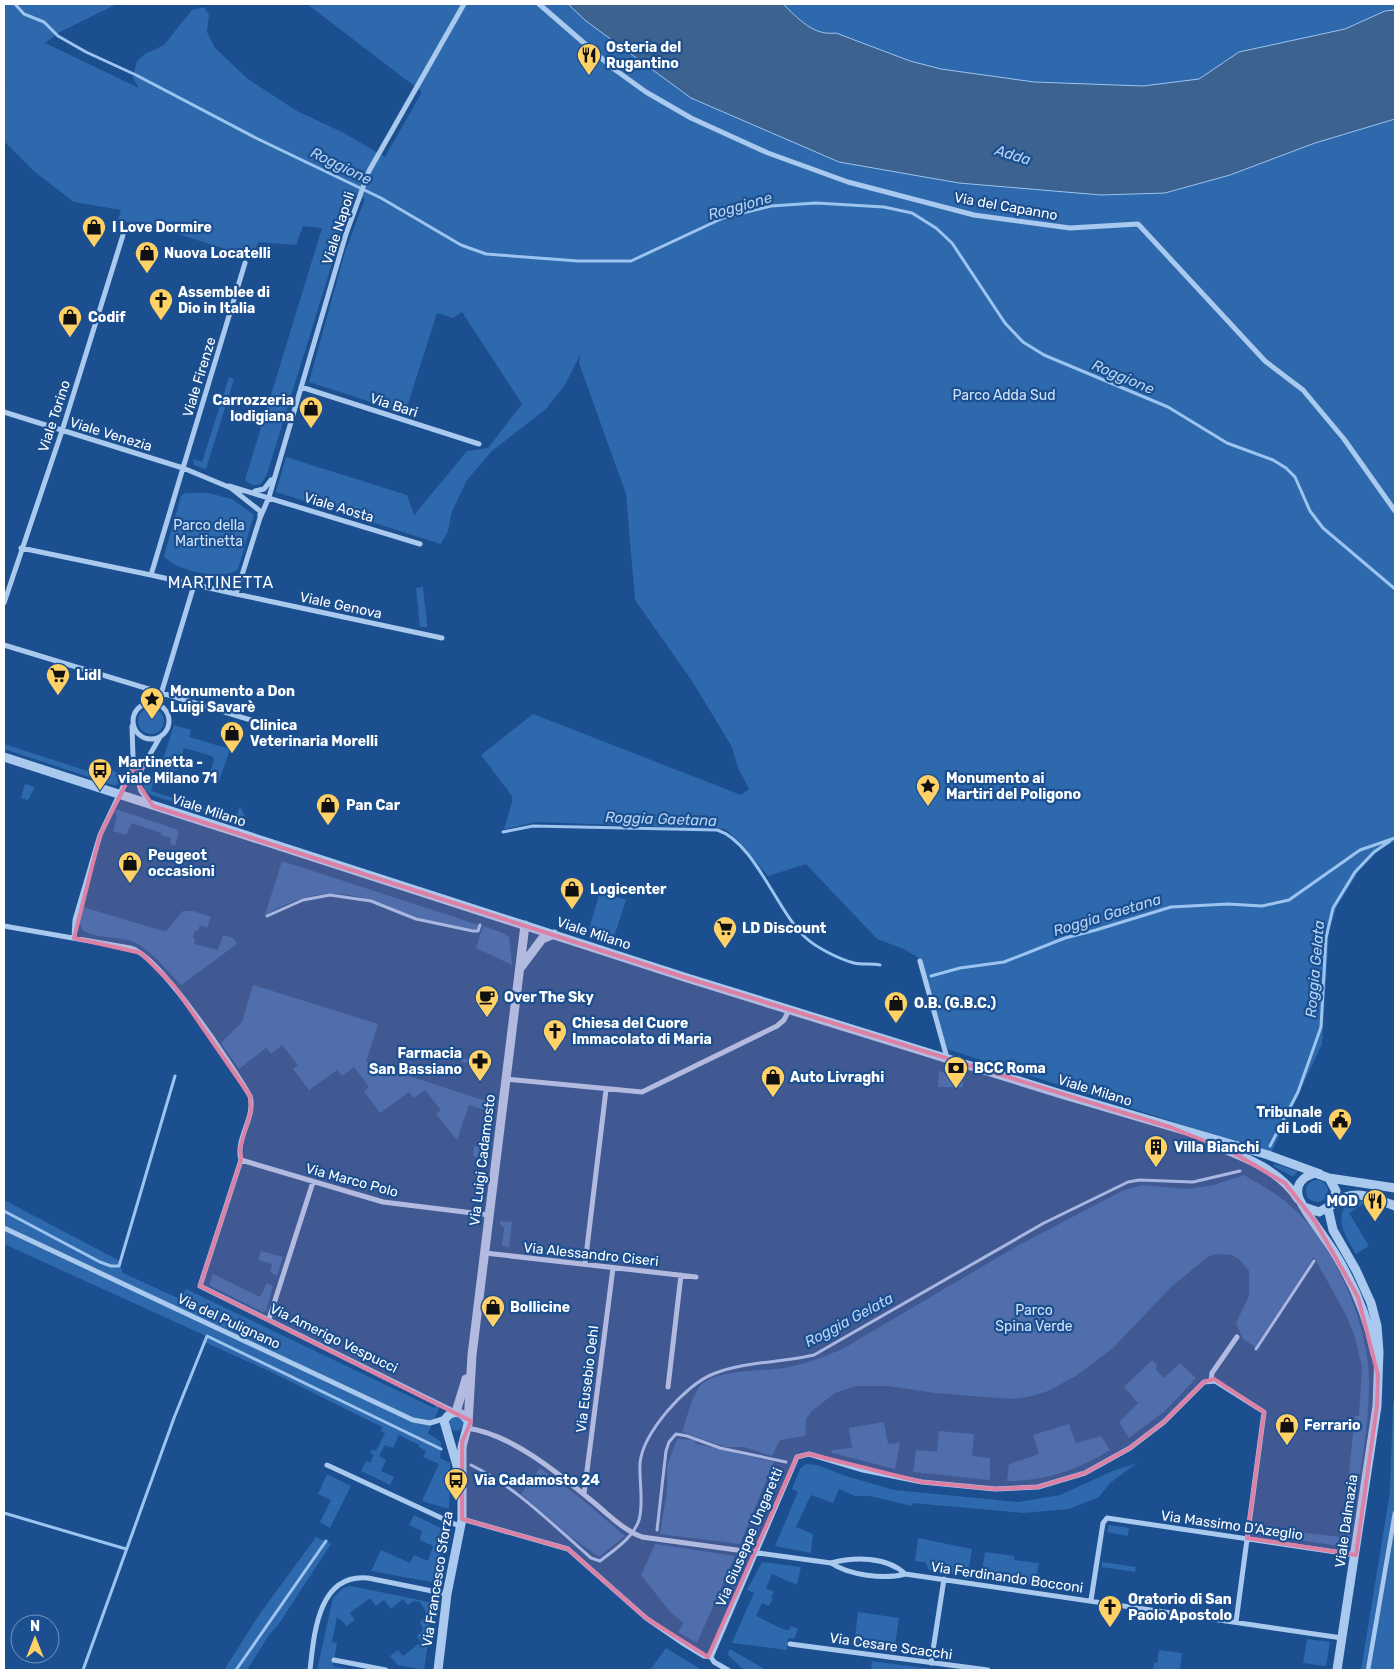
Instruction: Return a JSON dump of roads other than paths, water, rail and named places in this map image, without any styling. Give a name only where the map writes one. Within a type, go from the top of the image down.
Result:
[{"type":"street","name":"Viale Napoli","points":[[236,594],[260,518],[269,497],[273,477],[346,234],[360,194],[388,138],[464,4]]},
{"type":"street","name":"Via del Capanno","points":[[539,4],[614,69],[646,92],[691,118],[768,153],[848,182],[974,215],[1051,227],[1084,229],[1138,224],[1265,361],[1303,390],[1344,439],[1395,510]]},
{"type":"street","name":"Viale Torino","points":[[4,602],[62,431],[123,235]]},
{"type":"street","name":"Viale Firenze","points":[[151,575],[245,263]]},
{"type":"street","name":"Via Bari","points":[[301,386],[479,444]]},
{"type":"street","name":"Viale Venezia","points":[[4,412],[183,468],[226,485]]},
{"type":"street","points":[[251,491],[264,489],[273,477]]},
{"type":"street","points":[[226,485],[257,509],[260,518]]},
{"type":"street","name":"Viale Aosta","points":[[226,485],[251,491],[420,544]]},
{"type":"street","points":[[21,548],[151,575]]},
{"type":"street","name":"Viale Genova","points":[[151,575],[442,638]]},
{"type":"street","points":[[158,704],[194,585]]},
{"type":"street","points":[[4,644],[270,726]]},
{"type":"street","points":[[143,766],[135,761],[133,757],[133,717],[138,707],[149,702],[158,704],[165,710],[169,721],[168,727],[160,737],[143,766],[137,774],[138,784],[153,806]]},
{"type":"street","points":[[133,723],[134,729],[142,737],[148,739],[160,737]]},
{"type":"street","name":"Viale Milano","points":[[7,759],[789,1010],[1268,1156],[1320,1174]]},
{"type":"street","points":[[74,938],[75,920],[100,835],[130,772],[143,766]]},
{"type":"street","name":"Via Luigi Cadamosto","points":[[466,1426],[472,1354],[525,925]]},
{"type":"street","points":[[4,926],[138,950],[174,986],[250,1096],[252,1105],[240,1148],[241,1160]]},
{"type":"street","name":"Via Luigi Cadamosto","points":[[520,970],[542,939],[554,934]]},
{"type":"street","points":[[920,961],[947,1059]]},
{"type":"street","points":[[506,1079],[631,1093],[648,1090],[778,1026],[784,1020],[789,1010]]},
{"type":"street","points":[[585,1264],[606,1090]]},
{"type":"street","name":"Viale Milano","points":[[1170,1127],[1262,1167],[1289,1187],[1298,1199]]},
{"type":"street","name":"Via Marco Polo","points":[[241,1160],[383,1202],[489,1215]]},
{"type":"street","name":"Via Amerigo Vespucci","points":[[241,1160],[200,1286],[456,1412]]},
{"type":"street","points":[[1395,1188],[1384,1188],[1329,1178],[1320,1174],[1310,1174],[1302,1180],[1298,1189],[1298,1199],[1304,1207],[1318,1212],[1350,1194],[1363,1194],[1395,1206]]},
{"type":"street","points":[[1329,1178],[1336,1191],[1330,1206]]},
{"type":"street","points":[[269,1319],[314,1182]]},
{"type":"street","points":[[1384,1188],[1395,1193]]},
{"type":"street","name":"Viale Dalmazia","points":[[1330,1206],[1333,1230],[1356,1270],[1372,1310],[1378,1333],[1377,1406],[1356,1555],[1337,1670]]},
{"type":"street","name":"Viale Dalmazia","points":[[1304,1207],[1334,1252],[1358,1297],[1371,1338],[1378,1375]]},
{"type":"street","name":"Via del Pulignano","points":[[4,1228],[413,1420],[430,1423],[446,1417]]},
{"type":"street","name":"Via Alessandro Ciseri","points":[[485,1253],[696,1277]]},
{"type":"street","name":"Via Eusebio Oehl","points":[[584,1494],[613,1268]]},
{"type":"street","points":[[668,1387],[682,1275]]},
{"type":"street","name":"Via Giuseppe Ungaretti","points":[[711,1657],[794,1461],[802,1454],[922,1482],[995,1489],[1038,1487],[1085,1473],[1130,1448],[1164,1422],[1202,1384],[1211,1380],[1212,1373],[1237,1337]]},
{"type":"street","name":"Via Luigi Cadamosto","points":[[456,1412],[462,1400],[472,1354]]},
{"type":"street","points":[[1211,1380],[1264,1412],[1236,1622]]},
{"type":"street","points":[[456,1412],[463,1414],[466,1426],[458,1435],[447,1432],[444,1425],[446,1417],[456,1412]]},
{"type":"street","name":"Via Ferdinando Bocconi","points":[[466,1426],[497,1436],[538,1460],[584,1494],[628,1531],[636,1534],[831,1563],[845,1570],[883,1576],[895,1577],[905,1574],[944,1579],[1342,1638]]},
{"type":"street","name":"Via Francesco Sforza","points":[[438,1670],[447,1594],[462,1523],[462,1447],[466,1426]]},
{"type":"street","name":"Via Francesco Sforza","points":[[447,1432],[454,1448],[462,1491]]},
{"type":"street","points":[[326,1465],[462,1523],[568,1549],[641,1614],[674,1638],[704,1656],[711,1657],[714,1662],[728,1670]]},
{"type":"street","points":[[1368,1670],[1395,1513]]},
{"type":"street","name":"Via Massimo D’Azeglio","points":[[1091,1600],[1105,1520],[1248,1538],[1356,1555]]},
{"type":"street","name":"Via Ferdinando Bocconi","points":[[831,1563],[853,1558],[889,1564],[905,1574]]},
{"type":"street","points":[[310,1670],[322,1609],[330,1592],[342,1581],[358,1577],[368,1578],[447,1594]]},
{"type":"street","points":[[931,1663],[944,1579]]},
{"type":"street","name":"Via Cesare Scacchi","points":[[790,1644],[988,1670]]},
{"type":"street","points":[[334,1660],[386,1670]]},
{"type":"water","name":"Adda","points":[[568,4],[783,4],[801,21],[820,32],[836,33],[910,61],[941,69],[1034,82],[1143,86],[1199,79],[1239,52],[1345,29],[1385,11],[1395,10],[1395,119],[1315,143],[1230,175],[1165,193],[1101,195],[959,183],[839,162],[691,98],[586,21]]},
{"type":"waterway","name":"Roggione","points":[[15,4],[24,14],[44,22],[58,36],[86,52],[136,75],[258,139],[381,198],[461,245],[486,254],[578,261],[631,261],[723,218],[771,206],[816,203],[884,207],[912,213],[936,228],[952,243],[1005,323],[1023,342],[1044,355],[1168,407],[1227,443],[1273,460],[1286,468],[1295,477],[1310,511],[1323,528],[1395,589]]},
{"type":"waterway","name":"Roggia Gaetana","points":[[503,832],[533,826],[717,830],[730,837],[743,848],[754,862],[785,912],[806,938],[822,949],[848,961],[857,964],[880,965]]},
{"type":"waterway","name":"Roggia Gaetana","points":[[931,976],[960,968],[1004,962],[1065,938],[1171,907],[1228,904],[1262,906],[1289,900],[1360,850],[1395,838]]},
{"type":"waterway","name":"Roggia Gelata","points":[[1270,1146],[1298,1092],[1321,1027],[1326,938],[1333,908],[1355,872],[1374,852],[1390,841]]},
{"type":"waterway","name":"Roggia Gaetana","points":[[267,916],[303,900],[330,895],[371,901],[416,919],[473,931],[478,931],[480,925]]},
{"type":"waterway","points":[[4,1211],[100,1262],[111,1266],[119,1266],[175,1076]]},
{"type":"waterway","name":"Roggia Gelata","points":[[471,1465],[519,1495],[591,1558],[600,1561],[628,1538],[639,1520],[641,1506],[640,1463],[649,1438],[667,1411],[690,1388],[702,1380],[713,1374],[750,1364],[814,1355],[1044,1223],[1128,1182],[1139,1180],[1193,1182],[1240,1171]]},
{"type":"waterway","points":[[1256,1349],[1314,1261]]},
{"type":"waterway","points":[[83,1670],[174,1418],[207,1336],[441,1449]]},
{"type":"waterway","points":[[657,1530],[666,1451],[669,1442],[676,1434],[720,1448],[786,1462]]},
{"type":"waterway","points":[[4,1513],[126,1549]]},
{"type":"waterway","points":[[236,1670],[326,1541]]},
{"type":"place","name":"Osteria del Rugantino","points":[[589,76]]},
{"type":"place","name":"I Love Dormire","points":[[94,248]]},
{"type":"place","name":"Nuova Locatelli","points":[[147,274]]},
{"type":"place","name":"Assemblee di Dio in Italia","points":[[161,321]]},
{"type":"place","name":"Codif","points":[[70,338]]},
{"type":"place","name":"Carrozzeria lodigiana","points":[[311,429]]},
{"type":"place","name":"Lidl","points":[[58,696]]},
{"type":"place","name":"Monumento a Don Luigi Savarè","points":[[152,720]]},
{"type":"place","name":"Clinica Veterinaria Morelli","points":[[232,754]]},
{"type":"place","name":"Martinetta - viale Milano 71","points":[[100,791]]},
{"type":"place","name":"Monumento ai Martiri del Poligono","points":[[928,807]]},
{"type":"place","name":"Pan Car","points":[[328,826]]},
{"type":"place","name":"Peugeot occasioni","points":[[130,884]]},
{"type":"place","name":"Logicenter","points":[[572,910]]},
{"type":"place","name":"LD Discount","points":[[725,949]]},
{"type":"place","name":"Over The Sky","points":[[487,1018]]},
{"type":"place","name":"O.B. (G.B.C.)","points":[[896,1024]]},
{"type":"place","name":"Chiesa del Cuore Immacolato di Maria","points":[[555,1052]]},
{"type":"place","name":"Farmacia San Bassiano","points":[[480,1082]]},
{"type":"place","name":"BCC Roma","points":[[956,1089]]},
{"type":"place","name":"Auto Livraghi","points":[[773,1098]]},
{"type":"place","name":"Tribunale di Lodi","points":[[1340,1141]]},
{"type":"place","name":"Villa Bianchi","points":[[1156,1168]]},
{"type":"place","name":"MOD","points":[[1375,1222]]},
{"type":"place","name":"Bollicine","points":[[493,1328]]},
{"type":"place","name":"Ferrario","points":[[1287,1446]]},
{"type":"place","name":"Via Cadamosto 24","points":[[456,1501]]},
{"type":"place","name":"Oratorio di San Paolo Apostolo","points":[[1110,1628]]},
{"type":"district","name":"MARTINETTA","points":[[221,582]]},
{"type":"park label","name":"Parco Adda Sud","points":[[1004,395]]},
{"type":"park label","name":"Parco della Martinetta","points":[[209,534]]},
{"type":"park label","name":"Parco Spina Verde","points":[[1034,1318]]}]
